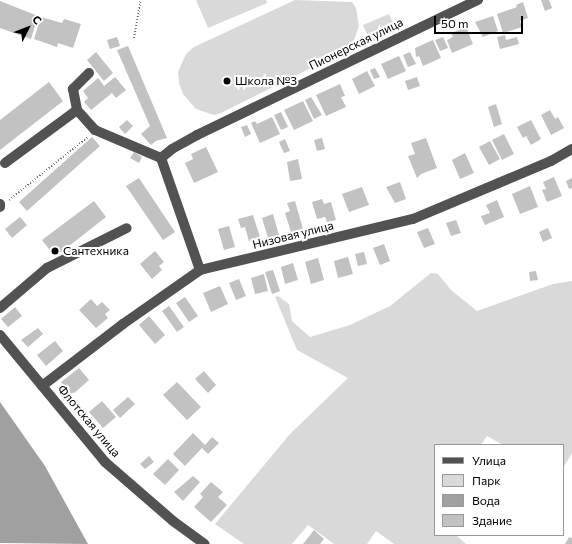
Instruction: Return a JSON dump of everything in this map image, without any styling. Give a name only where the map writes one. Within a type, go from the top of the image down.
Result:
[{"type":"street","name":"Пионерская улица","points":[[161,158],[172,149],[197,135],[478,0]]},
{"type":"street","points":[[89,73],[73,89],[78,110],[95,130],[161,158],[200,270]]},
{"type":"street","points":[[5,163],[78,110]]},
{"type":"street","name":"Низовая улица","points":[[42,386],[123,324],[200,270],[413,219],[551,161],[572,149]]},
{"type":"street","points":[[0,308],[47,268],[127,228]]},
{"type":"street","name":"Флотская улица","points":[[0,335],[105,462],[173,521],[205,544]]},
{"type":"path","points":[[134,38],[141,0]]},
{"type":"path","points":[[0,206],[95,130]]},
{"type":"green space","points":[[196,0],[266,0],[267,3],[208,28]]},
{"type":"green space","points":[[295,0],[352,2],[356,8],[359,26],[351,48],[221,113],[214,115],[196,109],[183,94],[179,83],[178,72],[186,54],[194,47]]},
{"type":"green space","points":[[389,14],[397,31],[371,43],[363,25]]},
{"type":"green space","points":[[431,273],[438,274],[451,290],[477,311],[553,284],[572,281],[572,453],[564,466],[564,444],[501,444],[487,436],[482,444],[434,444],[434,536],[457,536],[466,544],[394,544],[376,531],[367,544],[334,544],[308,525],[292,544],[244,544],[215,524],[290,434],[348,378],[297,350],[275,297],[278,296],[289,304],[292,321],[310,337],[350,325],[390,306]]},
{"type":"water","points":[[0,402],[45,466],[88,544],[0,543]]},
{"type":"building","points":[[541,0],[549,0],[552,8],[545,11]]},
{"type":"building","points":[[0,1],[38,16],[31,39],[0,28]]},
{"type":"building","points":[[523,2],[528,18],[520,21],[522,27],[503,33],[497,14],[517,7],[516,5]]},
{"type":"building","points":[[493,16],[498,31],[483,37],[475,22]]},
{"type":"building","points":[[41,17],[62,23],[64,19],[81,24],[73,48],[58,43],[57,47],[34,39]]},
{"type":"building","points":[[466,27],[473,44],[452,53],[447,40],[453,37],[451,33]]},
{"type":"building","points":[[505,35],[506,40],[517,37],[519,44],[500,49],[497,37]]},
{"type":"building","points":[[117,37],[120,46],[110,49],[107,40]]},
{"type":"building","points":[[443,37],[448,48],[440,51],[435,40]]},
{"type":"building","points":[[433,40],[441,58],[423,66],[419,56],[416,57],[415,48]]},
{"type":"building","points":[[128,46],[167,138],[156,141],[151,145],[141,134],[150,126],[117,50]]},
{"type":"building","points":[[96,52],[113,73],[104,81],[87,60]]},
{"type":"building","points":[[410,52],[416,64],[408,67],[403,55]]},
{"type":"building","points":[[399,56],[406,71],[388,79],[381,64]]},
{"type":"building","points":[[375,68],[380,77],[374,79],[370,70]]},
{"type":"building","points":[[367,71],[375,86],[359,94],[352,79]]},
{"type":"building","points":[[115,77],[126,90],[116,98],[112,93],[91,110],[84,102],[88,98],[83,91],[98,78],[104,86]]},
{"type":"building","points":[[417,77],[420,86],[408,90],[405,81]]},
{"type":"building","points":[[49,82],[63,101],[0,150],[0,120]]},
{"type":"building","points":[[340,84],[345,96],[341,97],[346,107],[326,116],[316,95]]},
{"type":"building","points":[[311,97],[322,115],[314,119],[305,100]]},
{"type":"building","points":[[303,101],[313,121],[294,130],[284,110]]},
{"type":"building","points":[[496,104],[502,124],[494,127],[488,107]]},
{"type":"building","points":[[550,110],[555,119],[558,117],[564,128],[551,135],[541,115]]},
{"type":"building","points":[[281,112],[288,127],[281,130],[274,115]]},
{"type":"building","points":[[272,117],[280,134],[260,143],[251,123],[255,121],[257,124]]},
{"type":"building","points":[[127,120],[133,126],[125,134],[119,127]]},
{"type":"building","points":[[531,120],[541,139],[531,145],[526,136],[523,138],[517,127]]},
{"type":"building","points":[[247,125],[251,134],[245,137],[241,127]]},
{"type":"building","points":[[504,134],[514,154],[502,160],[492,140]]},
{"type":"building","points":[[92,137],[100,146],[27,211],[19,202]]},
{"type":"building","points":[[322,138],[325,149],[317,151],[314,140]]},
{"type":"building","points":[[426,138],[437,168],[421,174],[417,178],[408,156],[415,154],[411,143]]},
{"type":"building","points":[[285,139],[290,151],[284,153],[279,142]]},
{"type":"building","points":[[490,141],[500,159],[489,165],[479,147]]},
{"type":"building","points":[[206,147],[218,172],[194,183],[185,163],[193,159],[191,154]]},
{"type":"building","points":[[134,152],[142,157],[139,163],[130,158]]},
{"type":"building","points":[[465,153],[474,173],[460,179],[452,160]]},
{"type":"building","points":[[298,159],[302,179],[290,181],[287,162]]},
{"type":"building","points":[[554,177],[562,196],[547,202],[542,190],[546,189],[543,182]]},
{"type":"building","points":[[139,178],[175,232],[163,240],[126,186]]},
{"type":"building","points":[[572,178],[572,188],[569,189],[566,181]]},
{"type":"building","points":[[400,182],[406,199],[395,203],[386,187]]},
{"type":"building","points":[[530,186],[538,207],[520,214],[512,194]]},
{"type":"building","points":[[362,187],[369,205],[349,212],[342,194]]},
{"type":"building","points":[[322,199],[324,204],[331,202],[336,220],[327,222],[325,217],[317,219],[312,202]]},
{"type":"building","points":[[497,200],[504,217],[485,225],[481,216],[490,213],[486,205]]},
{"type":"building","points":[[94,201],[106,217],[55,257],[42,240]]},
{"type":"building","points":[[295,201],[303,229],[291,232],[285,213],[290,211],[287,203]]},
{"type":"building","points":[[273,214],[279,235],[268,238],[262,218]]},
{"type":"building","points":[[253,215],[260,237],[249,241],[245,227],[241,228],[238,219]]},
{"type":"building","points":[[20,217],[27,225],[12,238],[5,229]]},
{"type":"building","points":[[456,220],[461,233],[451,236],[446,223]]},
{"type":"building","points":[[229,226],[235,247],[224,250],[218,229]]},
{"type":"building","points":[[428,228],[435,244],[424,248],[417,232]]},
{"type":"building","points":[[548,228],[552,238],[543,242],[539,232]]},
{"type":"building","points":[[384,244],[390,261],[380,265],[373,248]]},
{"type":"building","points":[[155,251],[164,262],[159,266],[162,270],[152,279],[140,264]]},
{"type":"building","points":[[364,252],[367,264],[358,266],[355,254]]},
{"type":"building","points":[[348,257],[353,274],[338,278],[334,261]]},
{"type":"building","points":[[318,258],[324,280],[311,284],[305,262]]},
{"type":"building","points":[[293,263],[298,280],[285,284],[281,267]]},
{"type":"building","points":[[273,270],[280,291],[272,294],[265,272]]},
{"type":"building","points":[[536,271],[538,280],[530,281],[529,272]]},
{"type":"building","points":[[264,274],[268,291],[255,294],[251,278]]},
{"type":"building","points":[[239,279],[246,296],[236,300],[229,283]]},
{"type":"building","points":[[220,286],[228,304],[211,312],[203,293]]},
{"type":"building","points":[[185,297],[198,316],[189,322],[176,303]]},
{"type":"building","points":[[91,299],[97,306],[102,302],[110,310],[105,314],[108,318],[96,328],[79,310]]},
{"type":"building","points":[[169,306],[184,327],[177,332],[162,311]]},
{"type":"building","points":[[15,307],[22,316],[8,327],[1,319]]},
{"type":"building","points":[[149,316],[165,335],[155,344],[139,325]]},
{"type":"building","points":[[38,328],[43,334],[28,347],[21,340]]},
{"type":"building","points":[[55,341],[63,351],[46,366],[37,355]]},
{"type":"building","points":[[79,368],[89,380],[72,395],[61,382]]},
{"type":"building","points":[[204,371],[216,385],[208,393],[195,379]]},
{"type":"building","points":[[177,382],[201,407],[187,420],[163,395]]},
{"type":"building","points":[[128,397],[135,404],[120,418],[113,410]]},
{"type":"building","points":[[102,401],[116,417],[103,428],[89,412]]},
{"type":"building","points":[[193,433],[205,445],[212,437],[219,443],[208,454],[202,448],[185,466],[173,454]]},
{"type":"building","points":[[149,456],[154,462],[145,469],[140,464]]},
{"type":"building","points":[[168,459],[179,470],[165,485],[153,474]]},
{"type":"building","points":[[193,476],[200,482],[183,501],[174,492]]},
{"type":"building","points":[[211,482],[223,492],[218,497],[227,505],[211,522],[194,507],[203,497],[200,494]]},
{"type":"building","points":[[314,530],[324,539],[320,544],[303,544]]},
{"type":"building","points":[[569,537],[572,538],[572,544],[565,544]]},
{"type":"place","name":"Школа №3","points":[[227,81]]},
{"type":"place","name":"Сантехника","points":[[55,251]]}]
